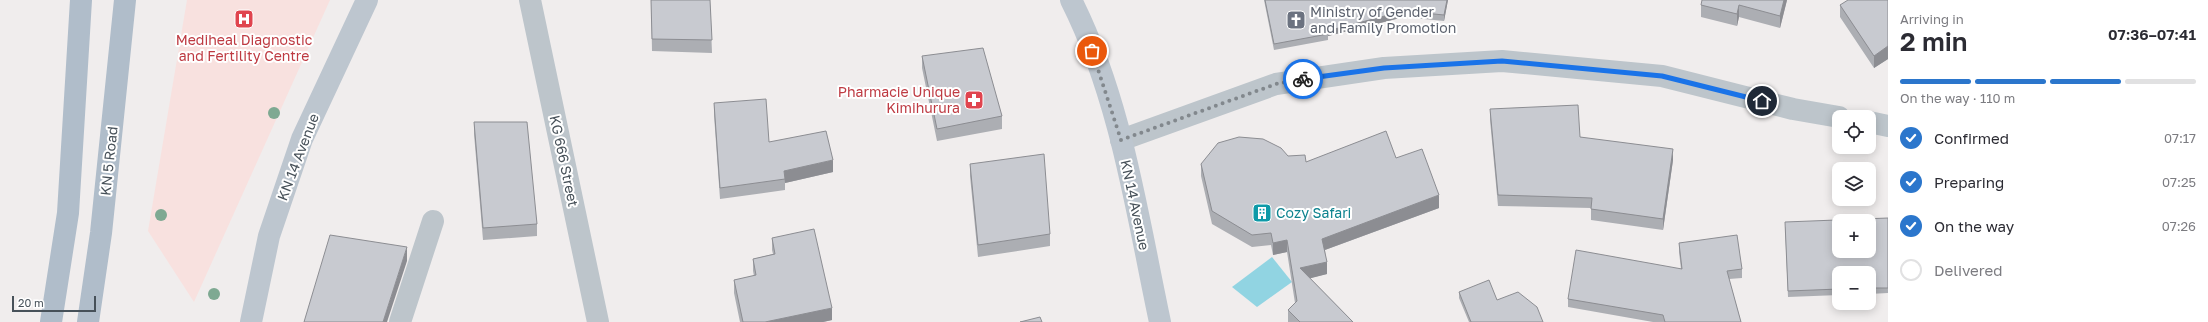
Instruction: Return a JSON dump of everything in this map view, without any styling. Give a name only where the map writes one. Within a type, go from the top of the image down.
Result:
[{"type":"main road","points":[[51,322],[68,213],[81,0]]},
{"type":"main road","name":"KN 5 Road","points":[[88,322],[101,233],[125,0]]},
{"type":"main road","name":"KN 14 Avenue","points":[[251,322],[269,236],[302,139],[367,0]]},
{"type":"main road","name":"KN 14 Avenue","points":[[1071,0],[1081,21],[1121,140],[1160,322]]},
{"type":"street","name":"KG 666 Street","points":[[530,0],[598,322]]},
{"type":"street","points":[[1121,140],[1276,84],[1384,68],[1502,61],[1662,76],[1793,108],[1832,116]]},
{"type":"street","points":[[1876,123],[1888,126]]},
{"type":"street","points":[[400,322],[433,221]]},
{"type":"shaded area","points":[[187,0],[330,0],[194,302],[148,231]]},
{"type":"water","points":[[1272,257],[1292,282],[1257,307],[1232,287]]},
{"type":"building","points":[[651,0],[710,0],[712,40],[652,39]]},
{"type":"building","points":[[1265,0],[1447,0],[1444,15],[1404,11],[1327,31],[1328,34],[1274,44]]},
{"type":"building","points":[[1702,0],[1784,0],[1780,16],[1739,5],[1737,14],[1701,5]]},
{"type":"building","points":[[1848,0],[1888,0],[1888,46],[1874,56],[1840,5]]},
{"type":"building","points":[[983,48],[1002,116],[937,129],[922,56]]},
{"type":"building","points":[[766,99],[769,142],[826,131],[833,160],[784,171],[785,179],[720,188],[714,103]]},
{"type":"building","points":[[1578,105],[1580,137],[1673,149],[1663,219],[1591,209],[1592,198],[1498,195],[1490,109]]},
{"type":"building","points":[[474,122],[527,122],[537,224],[483,228]]},
{"type":"building","points":[[1386,131],[1396,158],[1422,149],[1439,195],[1322,239],[1327,262],[1300,268],[1353,322],[1300,322],[1288,310],[1297,301],[1287,240],[1273,243],[1271,233],[1252,235],[1212,211],[1201,164],[1218,143],[1239,137],[1263,139],[1281,148],[1288,156],[1305,155],[1306,162]]},
{"type":"building","points":[[1044,154],[1050,234],[978,245],[970,164]]},
{"type":"building","points":[[1876,218],[1888,218],[1888,288],[1876,288],[1876,266],[1832,266],[1832,289],[1788,291],[1785,222],[1832,220],[1832,258],[1876,258]]},
{"type":"building","points":[[814,229],[832,308],[765,322],[743,322],[734,280],[756,275],[753,259],[775,254],[772,238]]},
{"type":"building","points":[[330,235],[407,247],[383,322],[304,322]]},
{"type":"building","points":[[1737,235],[1742,269],[1727,271],[1741,322],[1665,322],[1663,315],[1568,299],[1576,250],[1682,269],[1679,243]]},
{"type":"building","points":[[1489,280],[1497,300],[1518,292],[1537,307],[1543,322],[1471,322],[1459,292]]},
{"type":"building","points":[[1040,317],[1042,322],[1020,322]]},
{"type":"way so far","points":[[1092,51],[1121,140],[1276,84],[1303,79]]},
{"type":"place","name":"Mediheal Diagnostic and Fertility Centre","points":[[244,19]]},
{"type":"place","name":"Ministry of Gender and Family Promotion","points":[[1296,20]]},
{"type":"place","name":"Pharmacie Unique Kimihurura","points":[[974,100]]},
{"type":"place","name":"Cozy Safari","points":[[1262,213]]},
{"type":"route","points":[[1303,79],[1384,68],[1502,61],[1662,76],[1762,101]]}]
